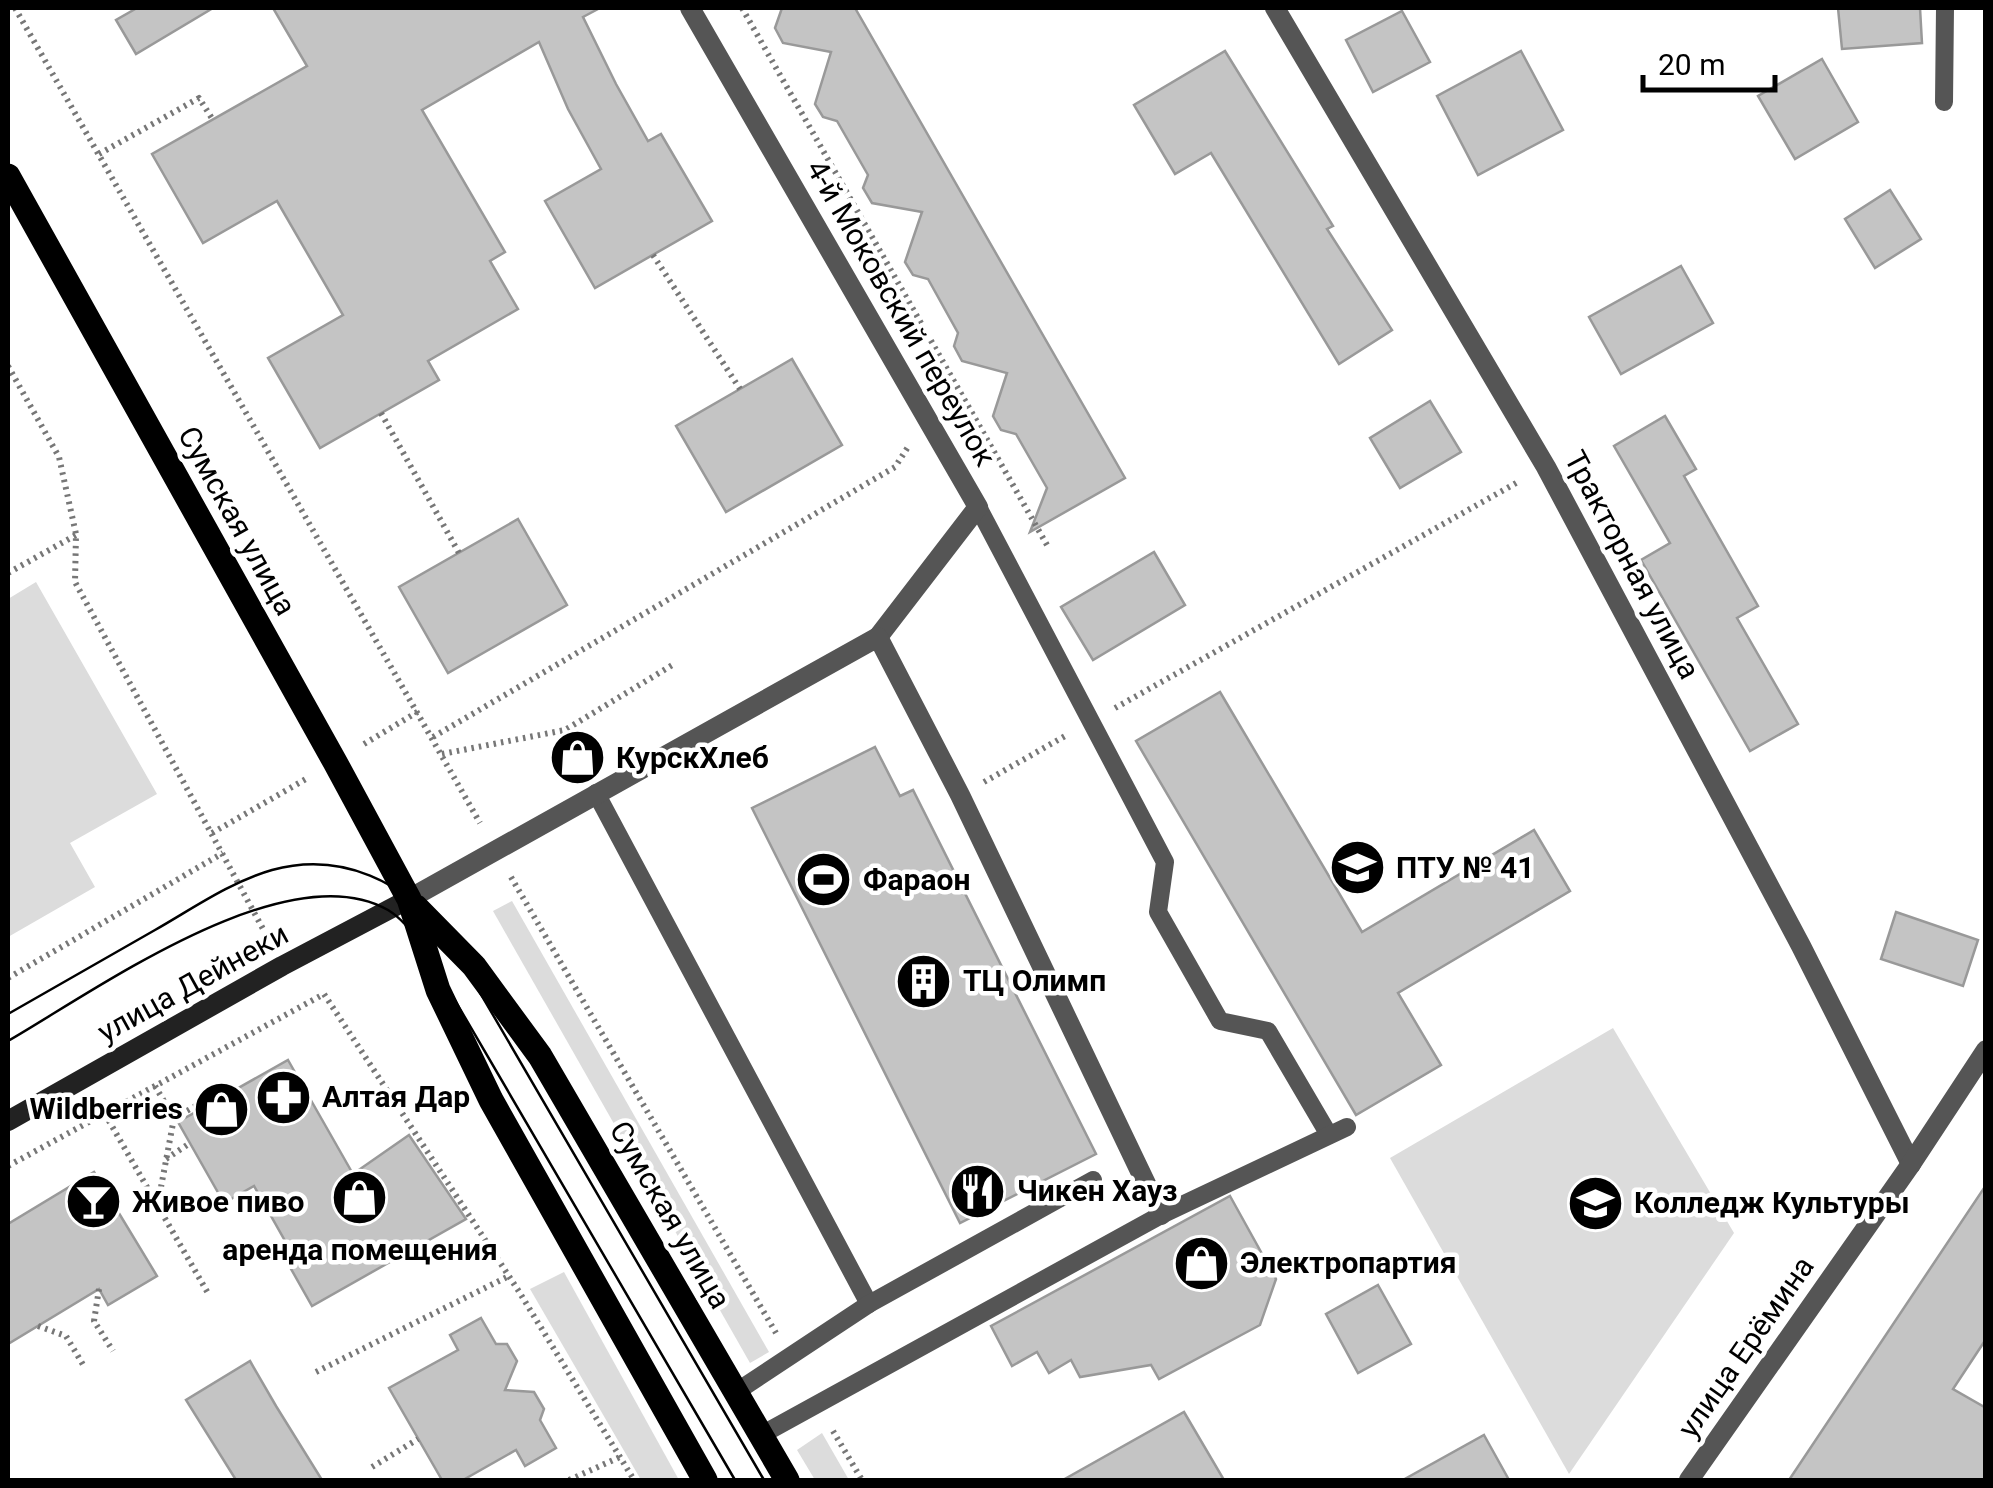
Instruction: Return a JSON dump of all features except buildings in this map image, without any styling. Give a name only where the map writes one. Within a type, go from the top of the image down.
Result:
[{"type":"main road","name":"Сумская улица","points":[[8,176],[335,762],[408,900],[438,990],[491,1100],[705,1480]]},
{"type":"main road","name":"Сумская улица","points":[[408,900],[474,966],[540,1056],[787,1480]]},
{"type":"main road","name":"улица Дейнеки","points":[[8,1121],[282,966],[408,900]]},
{"type":"street","name":"4-й Моковский переулок","points":[[690,8],[978,508],[878,637]]},
{"type":"street","name":"Тракторная улица","points":[[1276,8],[1546,466],[1801,946],[1911,1164]]},
{"type":"street","points":[[408,900],[878,637],[960,795],[1161,1214]]},
{"type":"street","name":"улица Ерёмина","points":[[1689,1480],[1911,1164],[1986,1050]]},
{"type":"lane","points":[[1944,102],[1945,8]]},
{"type":"lane","points":[[978,508],[1165,862],[1158,912],[1220,1021],[1268,1032],[1329,1135]]},
{"type":"lane","points":[[596,793],[869,1304]]},
{"type":"lane","points":[[761,1435],[1161,1214],[1347,1127]]},
{"type":"lane","points":[[736,1392],[869,1304],[1094,1180]]},
{"type":"path","points":[[16,8],[494,849],[790,1357]]},
{"type":"path","points":[[742,8],[1047,545]]},
{"type":"path","points":[[100,154],[199,98],[213,120]]},
{"type":"path","points":[[653,254],[740,389]]},
{"type":"path","points":[[8,366],[59,457],[76,534],[75,582],[302,1006]]},
{"type":"path","points":[[381,413],[459,553]]},
{"type":"path","points":[[433,737],[895,467],[928,416]]},
{"type":"path","points":[[1098,718],[1546,466]]},
{"type":"path","points":[[8,573],[76,534]]},
{"type":"path","points":[[442,754],[565,730],[674,664]]},
{"type":"path","points":[[960,795],[1081,727]]},
{"type":"path","points":[[8,978],[223,853]]},
{"type":"path","points":[[8,1166],[324,994],[508,1276],[634,1480]]},
{"type":"path","points":[[155,1086],[174,1118],[158,1206]]},
{"type":"path","points":[[174,1118],[201,1103],[204,1107]]},
{"type":"path","points":[[104,1114],[209,1295]]},
{"type":"path","points":[[166,1160],[190,1143]]},
{"type":"path","points":[[316,1372],[508,1276]]},
{"type":"path","points":[[99,1289],[94,1321],[113,1352]]},
{"type":"path","points":[[38,1326],[66,1336],[85,1368]]},
{"type":"path","points":[[818,1405],[862,1480]]},
{"type":"path","points":[[372,1467],[418,1439]]},
{"type":"path","points":[[569,1480],[620,1457]]},
{"type":"shaded area","points":[[36,582],[157,794],[70,843],[95,887],[8,937],[8,599]]},
{"type":"shaded area","points":[[512,901],[769,1352],[750,1363],[493,911]]},
{"type":"shaded area","points":[[1613,1028],[1734,1233],[1569,1474],[1390,1158]]},
{"type":"shaded area","points":[[564,1272],[679,1480],[641,1480],[530,1289]]},
{"type":"shaded area","points":[[822,1433],[849,1480],[815,1480],[797,1450]]},
{"type":"tram line","points":[[8,1014],[256,875],[298,865],[323,865],[347,868],[392,886],[412,900],[447,936],[764,1480]]},
{"type":"tram line","points":[[8,1041],[140,962],[246,913],[298,899],[346,897],[388,910],[425,949],[735,1480]]},
{"type":"place","name":"КурскХлеб","points":[[577,758]]},
{"type":"place","name":"ПТУ № 41","points":[[1357,868]]},
{"type":"place","name":"Фараон","points":[[824,880]]},
{"type":"place","name":"ТЦ Олимп","points":[[924,981]]},
{"type":"place","name":"Алтая Дар","points":[[283,1097]]},
{"type":"place","name":"Wildberries","points":[[222,1109]]},
{"type":"place","name":"Чикен Хауз","points":[[978,1191]]},
{"type":"place","name":"аренда помещения","points":[[360,1198]]},
{"type":"place","name":"Живое пиво","points":[[93,1202]]},
{"type":"place","name":"Колледж Культуры","points":[[1595,1203]]},
{"type":"place","name":"Электропартия","points":[[1201,1263]]}]
